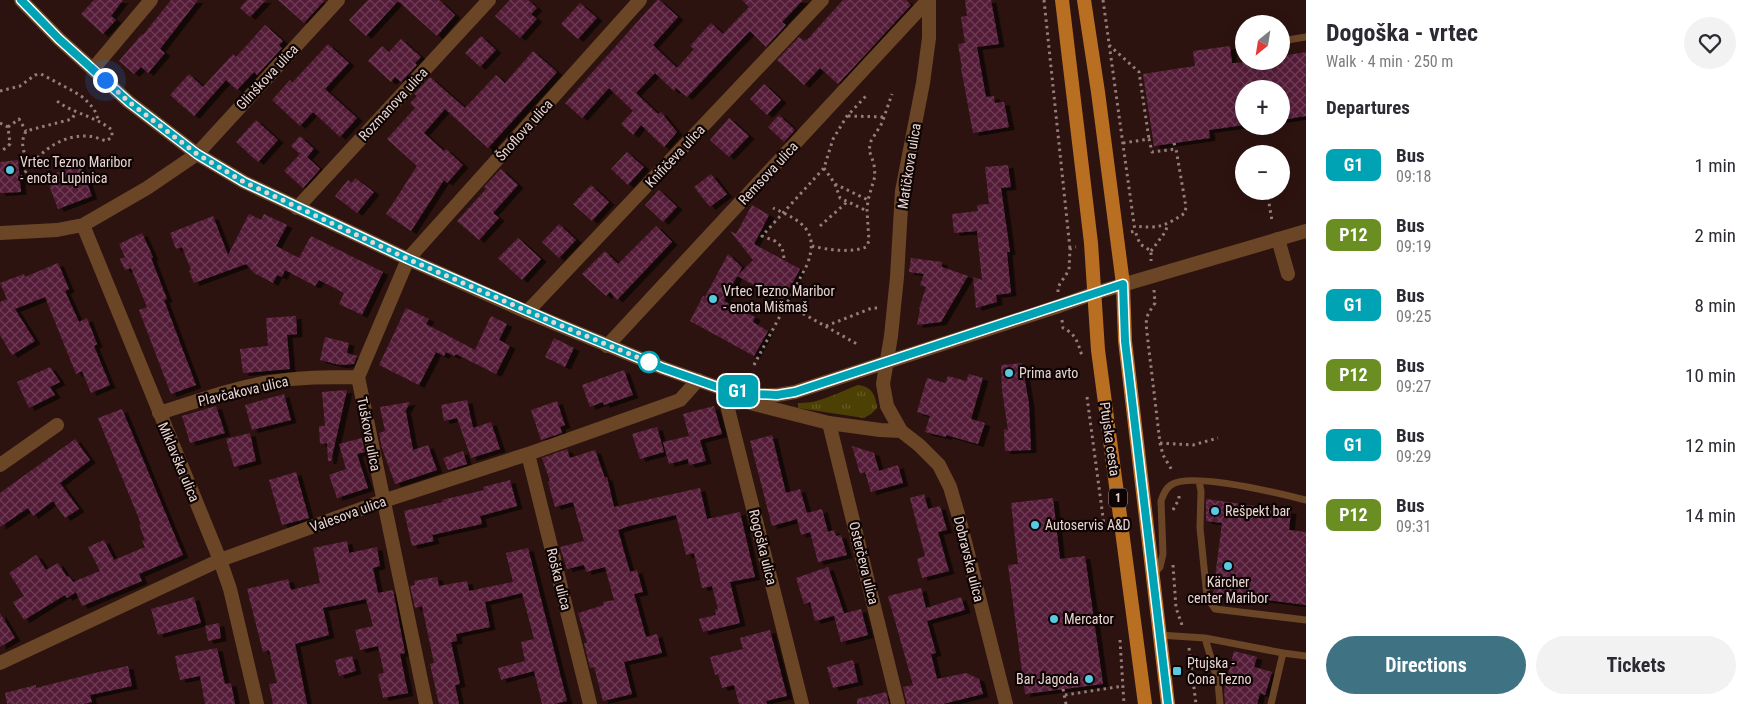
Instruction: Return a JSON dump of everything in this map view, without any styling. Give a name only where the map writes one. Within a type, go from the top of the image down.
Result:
[{"type":"main road","name":"Ptujska cesta","points":[[1062,0],[1091,243],[1101,369],[1145,704]]},
{"type":"main road","name":"Ptujska cesta","points":[[1084,0],[1123,284],[1125,341],[1168,704]]},
{"type":"street","points":[[21,0],[59,39],[129,102],[197,154],[244,182],[408,259],[607,346],[727,389],[755,394],[777,395],[795,392],[1123,284],[1306,231]]},
{"type":"street","points":[[92,69],[151,0]]},
{"type":"street","name":"Glinškova ulica","points":[[0,233],[56,230],[83,225],[146,188],[197,154],[338,0]]},
{"type":"street","name":"Rozmanova ulica","points":[[297,208],[489,0]]},
{"type":"street","name":"Šnoflova ulica","points":[[408,259],[640,0]]},
{"type":"street","name":"Knifičeva ulica","points":[[528,312],[822,0]]},
{"type":"street","name":"Remsova ulica","points":[[607,346],[929,0]]},
{"type":"street","name":"Matičkova ulica","points":[[887,362],[897,277],[902,191],[923,83],[928,38],[929,0]]},
{"type":"street","name":"Miklavška ulica","points":[[83,225],[158,413],[220,560],[230,589],[257,704]]},
{"type":"street","points":[[1278,239],[1288,274]]},
{"type":"street","name":"Tuškova ulica","points":[[408,259],[358,377],[426,704]]},
{"type":"street","name":"Dobravska ulica","points":[[887,362],[883,384],[887,406],[901,431],[919,445],[939,465],[950,487],[1006,704]]},
{"type":"street","name":"Plavčakova ulica","points":[[158,413],[268,382],[303,378],[358,377]]},
{"type":"street","name":"Valesova ulica","points":[[0,663],[220,560],[383,501],[528,454],[680,400],[698,380]]},
{"type":"street","name":"Rogoška ulica","points":[[727,389],[727,405],[802,704]]},
{"type":"street","points":[[727,405],[746,402],[829,423],[901,431]]},
{"type":"street","name":"Osterčeva ulica","points":[[829,423],[898,704]]},
{"type":"street","points":[[0,465],[57,426]]},
{"type":"street","name":"Roška ulica","points":[[528,454],[590,704]]},
{"type":"lane","points":[[1290,40],[1306,38]]},
{"type":"lane","points":[[1199,480],[1201,491],[1200,528],[1207,597],[1214,609],[1306,620]]},
{"type":"lane","points":[[1152,575],[1160,567],[1163,554],[1160,501],[1163,494],[1172,484],[1182,481],[1199,480],[1275,492],[1306,500]]},
{"type":"lane","points":[[1159,635],[1205,638],[1306,656]]},
{"type":"lane","points":[[1205,638],[1218,682],[1220,704]]},
{"type":"lane","points":[[1272,704],[1283,653]]},
{"type":"path","points":[[1044,0],[1070,249]]},
{"type":"path","points":[[1103,0],[1135,231]]},
{"type":"path","points":[[1109,45],[1139,72],[1152,152],[1176,148]]},
{"type":"path","points":[[0,91],[20,86],[34,75],[41,74],[73,90],[84,98],[94,109],[100,122]]},
{"type":"path","points":[[812,246],[827,249],[860,249],[866,247],[869,240],[868,200],[875,176],[874,164],[869,150],[871,141],[885,117],[892,94]]},
{"type":"path","points":[[784,258],[782,247],[775,241],[762,236],[824,168],[833,139],[847,116],[866,96]]},
{"type":"path","points":[[21,178],[34,160],[66,139],[88,136],[106,141],[112,137],[112,130],[100,122],[76,112],[57,101]]},
{"type":"path","points":[[26,131],[72,119],[76,112]]},
{"type":"path","points":[[847,116],[885,117]]},
{"type":"path","points":[[8,127],[19,119],[26,131]]},
{"type":"path","points":[[0,123],[8,127]]},
{"type":"path","points":[[0,151],[10,144],[8,127]]},
{"type":"path","points":[[26,131],[22,140],[24,152],[26,158],[34,160]]},
{"type":"path","points":[[1123,143],[1150,139]]},
{"type":"path","points":[[1135,226],[1151,228],[1167,225],[1185,213],[1186,207],[1174,143]]},
{"type":"path","points":[[824,168],[835,184],[840,198],[867,211]]},
{"type":"path","points":[[835,184],[868,200]]},
{"type":"path","points":[[1268,200],[1272,221]]},
{"type":"path","points":[[820,226],[847,202]]},
{"type":"path","points":[[754,365],[812,252],[812,240],[806,229],[795,218],[773,208]]},
{"type":"path","points":[[1151,251],[1166,231],[1167,225]]},
{"type":"path","points":[[1154,293],[1155,303],[1148,314],[1146,323],[1147,333],[1160,443],[1163,456],[1174,475]]},
{"type":"path","points":[[786,304],[857,344]]},
{"type":"path","points":[[826,326],[872,308],[881,308]]},
{"type":"path","points":[[1062,321],[1063,328],[1071,332],[1076,339],[1084,362]]},
{"type":"path","points":[[1138,336],[1147,333]]},
{"type":"path","points":[[1087,390],[1106,533]]},
{"type":"path","points":[[1160,443],[1193,445],[1218,438]]},
{"type":"path","points":[[1120,640],[1124,704]]},
{"type":"path","points":[[1190,652],[1196,704]]},
{"type":"path","points":[[1065,695],[1123,686]]},
{"type":"path","points":[[1063,689],[1066,704]]},
{"type":"green space","points":[[858,385],[866,387],[872,392],[877,408],[864,418],[798,408],[798,403],[821,400]]},
{"type":"building","points":[[94,0],[123,0],[111,16],[116,20],[103,34],[81,14]]},
{"type":"building","points":[[171,0],[198,0],[160,49],[165,53],[148,73],[141,67],[134,74],[119,61]]},
{"type":"building","points":[[247,0],[266,0],[250,17],[240,8]]},
{"type":"building","points":[[278,0],[325,0],[304,23]]},
{"type":"building","points":[[368,0],[439,0],[455,15],[437,36],[398,1],[366,36],[349,20]]},
{"type":"building","points":[[510,0],[528,0],[537,8],[531,14],[537,19],[520,38],[495,16]]},
{"type":"building","points":[[657,0],[678,17],[653,45],[677,68],[694,49],[690,46],[711,23],[723,34],[749,7],[742,0],[803,0],[782,22],[786,25],[766,47],[750,31],[687,97],[676,88],[674,91],[655,73],[636,93],[658,114],[661,112],[677,132],[664,147],[641,125],[633,135],[621,124],[633,111],[609,88],[582,118],[565,103]]},
{"type":"building","points":[[843,0],[906,0],[911,5],[838,84],[820,68],[804,85],[777,60],[799,37],[804,41],[807,40]]},
{"type":"building","points":[[965,0],[991,0],[999,44],[977,47],[986,97],[994,96],[995,103],[1004,102],[1009,127],[973,133],[958,44],[965,43],[961,17],[967,16]]},
{"type":"building","points":[[580,3],[597,18],[578,39],[561,24]]},
{"type":"building","points":[[265,25],[283,41],[279,45],[282,48],[257,75],[254,72],[237,90],[226,80],[194,116],[170,95],[189,74],[203,87],[233,54],[236,57]]},
{"type":"building","points":[[481,36],[496,50],[480,67],[465,53]]},
{"type":"building","points":[[401,39],[421,57],[415,63],[417,65],[401,82],[395,77],[391,82],[368,61],[382,46],[389,52]]},
{"type":"building","points":[[328,44],[349,63],[325,89],[357,118],[340,137],[313,112],[300,126],[272,100],[290,80],[292,83]]},
{"type":"building","points":[[1230,46],[1232,63],[1235,63],[1235,70],[1290,70],[1290,55],[1306,52],[1306,116],[1290,119],[1290,80],[1235,80],[1235,126],[1209,130],[1210,138],[1154,146],[1143,74],[1195,66],[1193,51]]},
{"type":"building","points":[[533,51],[557,72],[488,148],[445,109],[424,133],[444,151],[446,149],[463,165],[447,183],[444,180],[411,231],[386,214],[417,166],[387,139],[415,108],[410,103],[417,96],[414,94],[430,77],[465,108],[496,75],[505,83]]},
{"type":"building","points":[[764,84],[781,100],[767,115],[750,99]]},
{"type":"building","points":[[779,115],[795,130],[784,142],[768,127]]},
{"type":"building","points":[[729,118],[749,136],[729,157],[710,140]]},
{"type":"building","points":[[256,120],[278,140],[258,162],[236,142]]},
{"type":"building","points":[[300,136],[314,149],[307,157],[320,169],[303,188],[284,171],[300,154],[291,146]]},
{"type":"building","points":[[627,152],[644,167],[628,185],[611,169]]},
{"type":"building","name":"Vrtec Tezno Maribor - enota Lupinica","points":[[18,160],[21,192],[0,193],[0,162]]},
{"type":"building","points":[[80,164],[92,196],[58,209],[46,177]]},
{"type":"building","points":[[1008,165],[1011,187],[1001,188],[1010,252],[1007,252],[1011,293],[996,295],[997,302],[976,308],[973,277],[982,280],[977,231],[954,233],[952,214],[978,211],[977,205],[989,204],[985,167]]},
{"type":"building","points":[[501,169],[518,185],[493,213],[499,218],[479,240],[457,221]]},
{"type":"building","points":[[711,174],[727,194],[710,207],[694,187]]},
{"type":"building","points":[[355,178],[374,192],[357,213],[335,196],[348,180],[352,183]]},
{"type":"building","points":[[591,185],[609,202],[592,221],[573,204]]},
{"type":"building","points":[[659,190],[677,207],[663,222],[645,205]]},
{"type":"building","name":"Vrtec Tezno Maribor - enota Mišmaš","points":[[752,205],[769,215],[754,244],[800,269],[783,301],[737,276],[724,301],[755,317],[753,322],[768,331],[754,356],[690,321],[728,254],[742,267],[738,275],[753,260],[730,231],[736,234]]},
{"type":"building","points":[[249,214],[261,220],[264,214],[287,225],[276,246],[299,258],[311,236],[383,272],[362,315],[339,304],[344,293],[319,280],[315,286],[285,270],[282,277],[277,275],[273,283],[254,273],[246,264],[194,283],[182,247],[176,249],[170,233],[213,216],[228,255]]},
{"type":"building","points":[[559,224],[576,240],[559,258],[542,242]]},
{"type":"building","points":[[656,226],[672,242],[617,300],[610,292],[606,296],[582,274],[605,251],[618,264]]},
{"type":"building","points":[[142,233],[153,257],[151,258],[167,299],[164,300],[196,385],[171,394],[139,310],[147,307],[131,268],[125,270],[120,259],[125,257],[119,244]]},
{"type":"building","points":[[518,238],[541,259],[522,280],[498,258]]},
{"type":"building","points":[[911,258],[942,262],[942,267],[968,276],[941,322],[917,325],[919,309],[926,287],[920,285],[924,274],[909,272]]},
{"type":"building","points":[[58,263],[69,289],[65,291],[79,322],[87,318],[97,344],[94,346],[110,385],[91,393],[82,371],[76,374],[45,297],[15,309],[35,341],[12,355],[0,335],[0,302],[7,299],[0,283],[24,274],[25,277]]},
{"type":"building","points":[[406,308],[429,319],[426,324],[475,350],[491,316],[507,324],[499,340],[510,346],[496,374],[456,354],[454,356],[446,352],[444,356],[436,352],[419,385],[379,365]]},
{"type":"building","points":[[296,316],[297,334],[287,335],[290,369],[243,373],[240,349],[268,346],[266,318]]},
{"type":"building","points":[[325,337],[349,343],[347,353],[357,356],[354,364],[340,365],[320,360]]},
{"type":"building","points":[[554,338],[574,348],[565,367],[545,357]]},
{"type":"building","points":[[1022,363],[1029,404],[1031,450],[1005,451],[1004,429],[1008,430],[1002,390],[1001,365]]},
{"type":"building","points":[[50,367],[60,382],[50,387],[55,395],[29,408],[17,382]]},
{"type":"building","points":[[624,370],[633,395],[604,405],[603,402],[590,407],[582,385]]},
{"type":"building","points":[[969,374],[983,378],[971,419],[985,423],[978,444],[946,435],[946,437],[925,432],[930,416],[917,412],[927,378],[945,383],[948,376],[966,381]]},
{"type":"building","points":[[347,390],[331,461],[328,461],[327,443],[320,444],[319,426],[325,426],[322,392]]},
{"type":"building","points":[[284,394],[291,420],[252,430],[245,405]]},
{"type":"building","points":[[467,400],[473,428],[491,422],[500,449],[471,458],[457,418],[444,421],[441,405]]},
{"type":"building","points":[[557,401],[565,425],[560,427],[562,433],[541,440],[531,410]]},
{"type":"building","points":[[410,402],[405,412],[413,450],[428,445],[437,470],[395,484],[382,448],[379,433],[385,431],[380,407]]},
{"type":"building","points":[[216,406],[225,433],[190,443],[182,416]]},
{"type":"building","points":[[714,406],[722,434],[700,440],[706,461],[689,465],[688,459],[669,464],[663,442],[689,436],[683,414]]},
{"type":"building","points":[[122,409],[183,555],[139,574],[142,581],[82,606],[76,592],[67,598],[65,595],[24,620],[13,602],[24,596],[9,573],[36,555],[46,570],[58,563],[67,577],[69,576],[73,582],[100,571],[88,547],[104,540],[114,560],[145,547],[142,541],[145,540],[139,525],[141,524],[98,418]]},
{"type":"building","points":[[657,427],[664,452],[640,459],[632,434]]},
{"type":"building","points":[[250,433],[256,461],[234,467],[226,439]]},
{"type":"building","points":[[772,435],[786,493],[800,489],[807,513],[822,509],[828,532],[834,530],[836,536],[841,535],[847,555],[818,562],[810,532],[801,535],[797,519],[772,526],[750,441]]},
{"type":"building","points":[[362,438],[365,452],[357,454],[368,488],[337,498],[329,475],[346,469],[339,444]]},
{"type":"building","points":[[75,439],[90,460],[60,483],[79,509],[65,518],[53,501],[33,516],[28,508],[0,527],[0,493]]},
{"type":"building","points":[[852,446],[874,453],[879,471],[898,465],[903,483],[871,492],[865,472],[860,474]]},
{"type":"building","points":[[567,449],[570,458],[595,450],[605,478],[607,477],[614,507],[700,488],[707,519],[740,512],[755,577],[730,582],[740,623],[703,632],[699,619],[716,615],[715,610],[718,609],[712,586],[702,588],[694,553],[686,555],[676,515],[618,530],[630,572],[637,570],[643,592],[634,594],[646,637],[657,634],[662,653],[624,662],[632,694],[603,701],[594,667],[590,668],[584,643],[587,643],[578,613],[604,605],[603,602],[614,600],[605,567],[586,572],[584,565],[567,569],[560,547],[584,541],[573,502],[555,507],[548,482],[550,481],[542,458]]},
{"type":"building","points":[[463,451],[467,464],[448,470],[443,458]]},
{"type":"building","points":[[296,472],[309,518],[282,525],[269,480]]},
{"type":"building","points":[[510,480],[517,506],[480,516],[482,524],[432,535],[434,541],[412,546],[404,511],[443,502],[442,500],[484,490],[483,487]]},
{"type":"building","points":[[924,494],[928,509],[940,506],[947,530],[938,532],[949,571],[922,578],[917,559],[925,556],[910,498]]},
{"type":"building","name":"Mercator","points":[[1053,498],[1060,559],[1085,556],[1103,684],[1025,694],[1008,565],[1018,564],[1011,503]]},
{"type":"building","points":[[1206,499],[1291,511],[1289,530],[1306,532],[1306,605],[1213,593],[1222,523],[1206,521]]},
{"type":"building","points":[[347,541],[349,553],[377,547],[380,566],[373,568],[378,593],[393,590],[405,653],[400,654],[408,693],[383,698],[378,674],[384,673],[378,646],[360,650],[355,630],[373,626],[366,599],[323,608],[329,635],[295,644],[307,704],[273,704],[269,684],[277,683],[269,650],[263,652],[247,589],[288,579],[291,590],[320,583],[313,548]]},
{"type":"building","points":[[528,548],[567,701],[542,704],[534,671],[501,680],[498,668],[525,661],[521,642],[534,639],[522,593],[485,602],[490,627],[456,634],[457,641],[451,642],[460,684],[455,685],[459,704],[439,704],[430,664],[434,663],[422,606],[415,608],[410,586],[415,585],[414,581],[437,577],[439,586],[467,581],[469,591],[513,582],[506,553]]},
{"type":"building","points":[[828,567],[844,613],[815,621],[810,602],[804,604],[796,578]]},
{"type":"building","points":[[921,588],[926,608],[961,597],[965,610],[927,621],[936,653],[931,654],[937,679],[966,673],[979,679],[983,694],[943,704],[907,704],[903,687],[913,685],[888,596]]},
{"type":"building","points":[[194,597],[201,623],[158,635],[151,609]]},
{"type":"building","points":[[861,609],[868,635],[841,642],[834,616]]},
{"type":"building","points":[[0,613],[15,638],[0,647]]},
{"type":"building","points":[[219,623],[221,638],[208,641],[205,626]]},
{"type":"building","points":[[770,630],[787,696],[766,701],[767,704],[739,704],[734,685],[722,688],[718,674],[715,675],[710,657],[743,649],[740,638]]},
{"type":"building","points":[[217,648],[225,684],[231,683],[235,704],[205,704],[200,676],[180,680],[175,656]]},
{"type":"building","points":[[1234,651],[1257,657],[1254,667],[1272,672],[1265,695],[1260,693],[1257,704],[1225,704],[1224,690]]},
{"type":"building","points":[[352,656],[356,671],[339,676],[335,660]]},
{"type":"building","points":[[853,660],[858,682],[833,688],[827,667]]},
{"type":"building","points":[[128,666],[132,686],[90,695],[92,702],[84,704],[7,704],[5,693],[36,685],[36,688]]},
{"type":"building","points":[[886,692],[889,704],[857,704],[857,699]]},
{"type":"bus line","name":"G1","points":[[21,0],[59,39],[129,102],[197,154],[244,182],[408,259],[542,318],[663,368],[723,389],[777,395],[795,392],[1123,284],[1125,341],[1168,704]]},
{"type":"place","name":"Vrtec Tezno Maribor - enota Lupinica","points":[[10,170]]},
{"type":"place","name":"Vrtec Tezno Maribor - enota Mišmaš","points":[[713,299]]},
{"type":"place","name":"Prima avto","points":[[1009,373]]},
{"type":"place","name":"Rešpekt bar","points":[[1215,511]]},
{"type":"place","name":"Autoservis A&D","points":[[1035,525]]},
{"type":"place","name":"Kärcher center Maribor","points":[[1228,566]]},
{"type":"place","name":"Mercator","points":[[1054,619]]},
{"type":"place","name":"Ptujska - Cona Tezno","points":[[1177,671]]},
{"type":"place","name":"Bar Jagoda","points":[[1089,679]]},
{"type":"route","points":[[105,80],[129,102],[197,154],[244,182],[408,259],[607,346],[649,362]]}]
